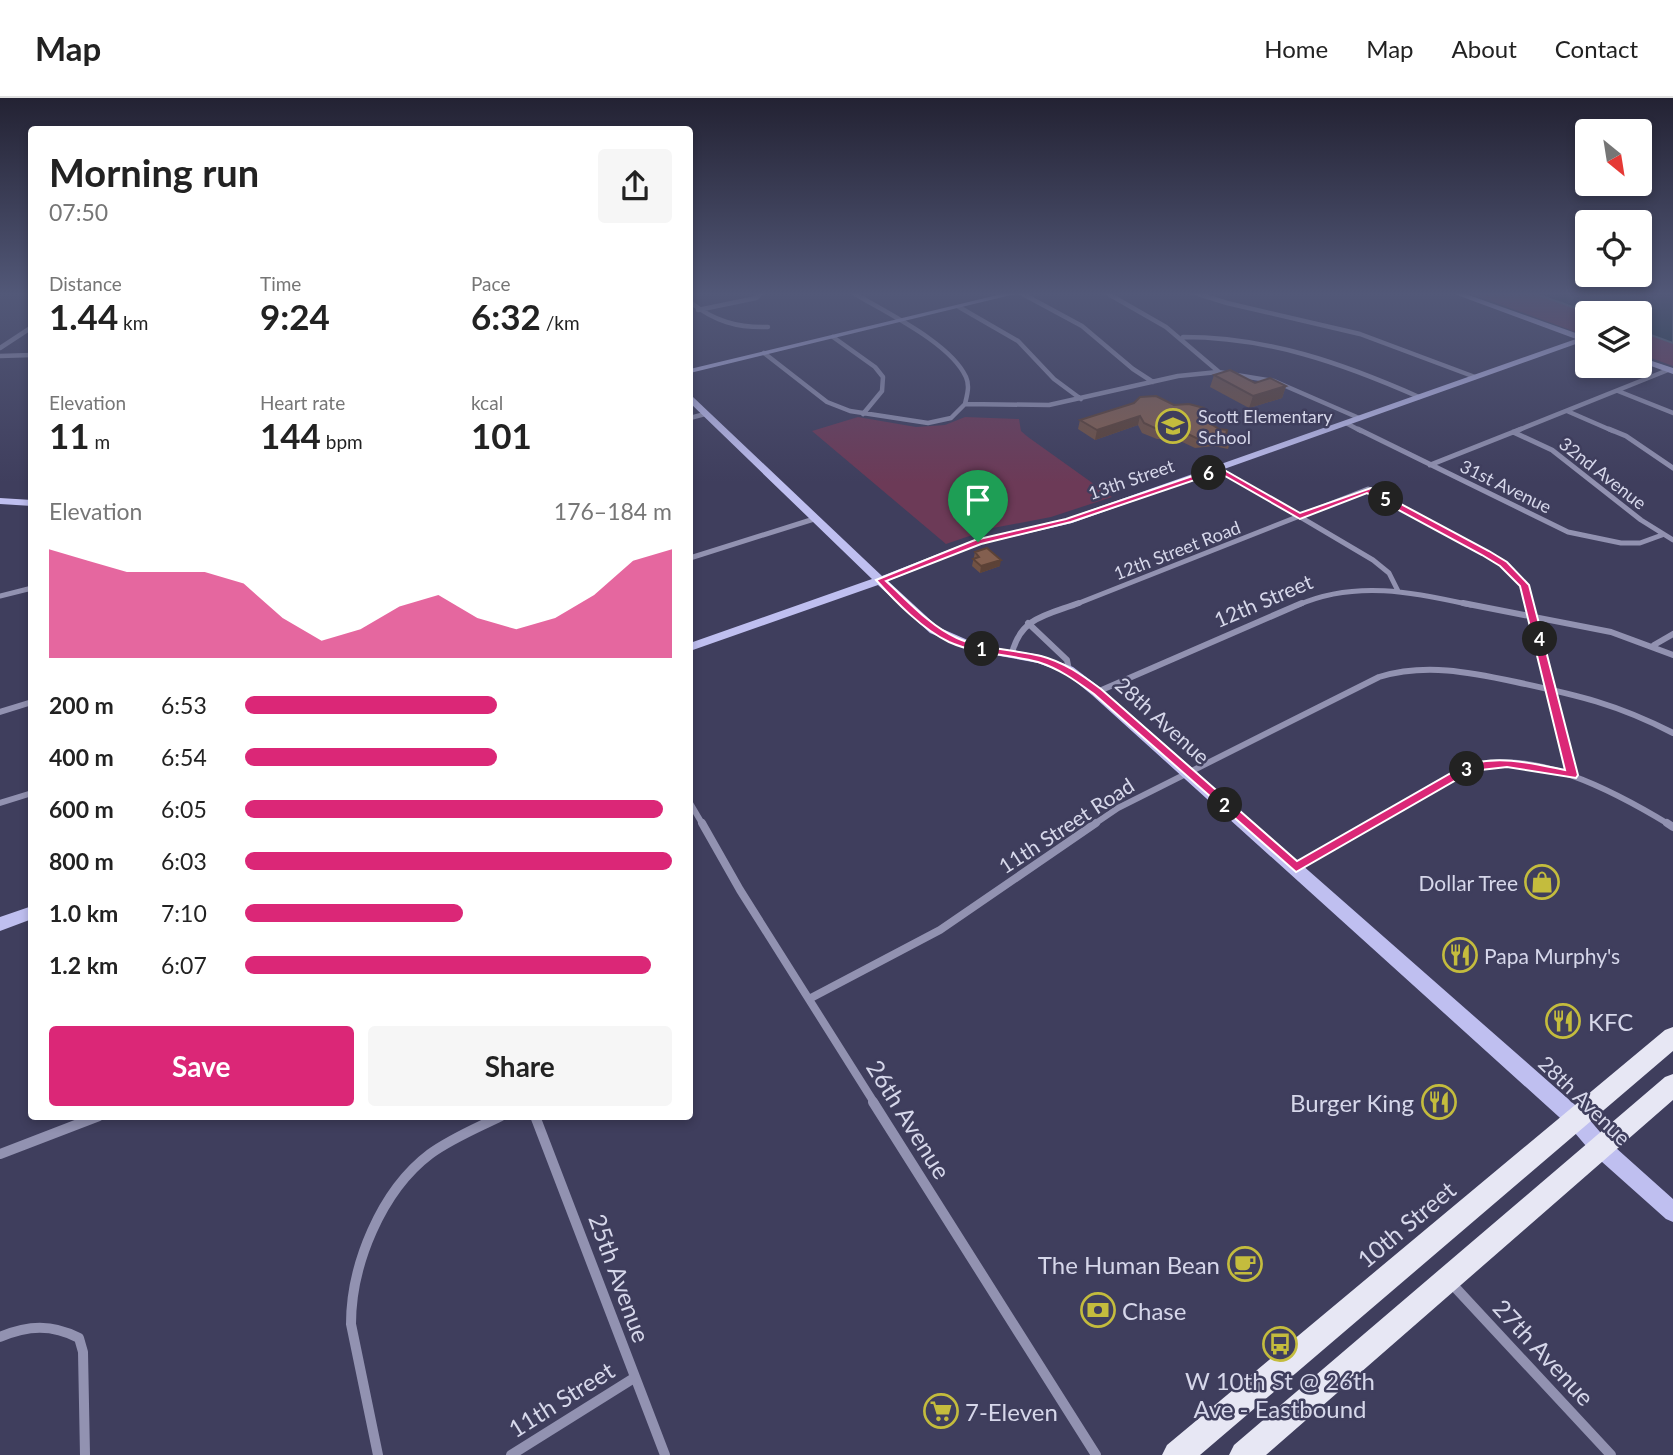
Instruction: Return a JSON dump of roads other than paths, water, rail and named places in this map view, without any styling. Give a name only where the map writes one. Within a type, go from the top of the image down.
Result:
[{"type":"main road","name":"10th Street","points":[[1177,1455],[1673,1037]]},
{"type":"main road","points":[[1244,1455],[1599,1146],[1673,1085]]},
{"type":"street","points":[[0,356],[22,355]]},
{"type":"street","points":[[693,370],[754,355]]},
{"type":"street","points":[[767,355],[827,402],[863,414],[928,423],[951,418],[965,404],[969,386],[961,366],[950,355]]},
{"type":"street","points":[[859,355],[875,367],[883,377],[882,391],[863,414]]},
{"type":"street","points":[[1032,355],[1054,379],[1081,399]]},
{"type":"street","points":[[1118,355],[1153,382]]},
{"type":"street","points":[[1202,355],[1219,372]]},
{"type":"street","points":[[1311,355],[1336,362],[1419,397]]},
{"type":"street","points":[[1417,355],[1475,377]]},
{"type":"street","name":"13th Street","points":[[693,647],[978,542],[1068,521],[1539,355]]},
{"type":"street","points":[[1652,363],[1671,370]]},
{"type":"street","points":[[1430,465],[1671,370]]},
{"type":"street","points":[[965,404],[1030,407],[1081,399],[1180,376],[1219,372],[1278,382],[1359,418]]},
{"type":"street","points":[[1617,391],[1673,412]]},
{"type":"street","name":"28th Avenue","points":[[693,402],[934,630],[976,648],[1040,659],[1069,670],[1097,692],[1576,1119],[1599,1146],[1673,1212]]},
{"type":"street","points":[[1567,411],[1626,436],[1673,468]]},
{"type":"street","points":[[693,417],[705,414]]},
{"type":"street","name":"31st Avenue","points":[[1346,423],[1569,532],[1621,543],[1640,542],[1662,535]]},
{"type":"street","name":"32nd Avenue","points":[[1513,432],[1558,454],[1662,535],[1673,540]]},
{"type":"street","points":[[1219,469],[1381,566],[1389,573],[1398,591]]},
{"type":"street","name":"12th Street Road","points":[[1028,623],[1368,489],[1503,564],[1525,585],[1534,617]]},
{"type":"street","points":[[0,501],[28,503]]},
{"type":"street","points":[[693,557],[814,519]]},
{"type":"street","points":[[0,596],[28,589]]},
{"type":"street","name":"12th Street","points":[[1097,692],[1316,597],[1350,590],[1398,591],[1598,629],[1654,645],[1673,655]]},
{"type":"street","points":[[1534,617],[1572,775]]},
{"type":"street","points":[[1012,653],[1016,636],[1028,623],[1067,660],[1069,670]]},
{"type":"street","points":[[1654,645],[1673,634]]},
{"type":"street","name":"11th Street Road","points":[[808,999],[940,929],[1095,822],[1378,677],[1402,670],[1439,668],[1553,690],[1613,705],[1673,733]]},
{"type":"street","points":[[0,712],[28,703]]},
{"type":"street","points":[[1296,867],[1469,768],[1488,763],[1507,763],[1572,775],[1620,794],[1673,827]]},
{"type":"street","points":[[0,803],[28,794]]},
{"type":"street","name":"26th Avenue","points":[[693,808],[808,999],[1096,1455]]},
{"type":"street","points":[[0,924],[28,914]]},
{"type":"street","points":[[0,1154],[89,1120]]},
{"type":"street","points":[[378,1455],[351,1324],[352,1293],[382,1217],[407,1177],[422,1160],[493,1120]]},
{"type":"street","name":"25th Avenue","points":[[537,1120],[664,1455]]},
{"type":"street","name":"27th Avenue","points":[[1446,1278],[1611,1455]]},
{"type":"street","points":[[0,1337],[13,1331],[47,1325],[63,1328],[79,1338],[83,1352],[85,1455]]},
{"type":"street","name":"11th Street","points":[[511,1455],[634,1378]]},
{"type":"place","name":"Scott Elementary School","points":[[1173,426]]},
{"type":"place","name":"Dollar Tree","points":[[1542,882]]},
{"type":"place","name":"Papa Murphy's","points":[[1460,955]]},
{"type":"place","name":"KFC","points":[[1563,1021]]},
{"type":"place","name":"Burger King","points":[[1439,1102]]},
{"type":"place","name":"The Human Bean","points":[[1245,1264]]},
{"type":"place","name":"Chase","points":[[1098,1310]]},
{"type":"place","name":"W 10th St @ 26th Ave - Eastbound","points":[[1280,1344]]},
{"type":"place","name":"7-Eleven","points":[[941,1411]]}]
